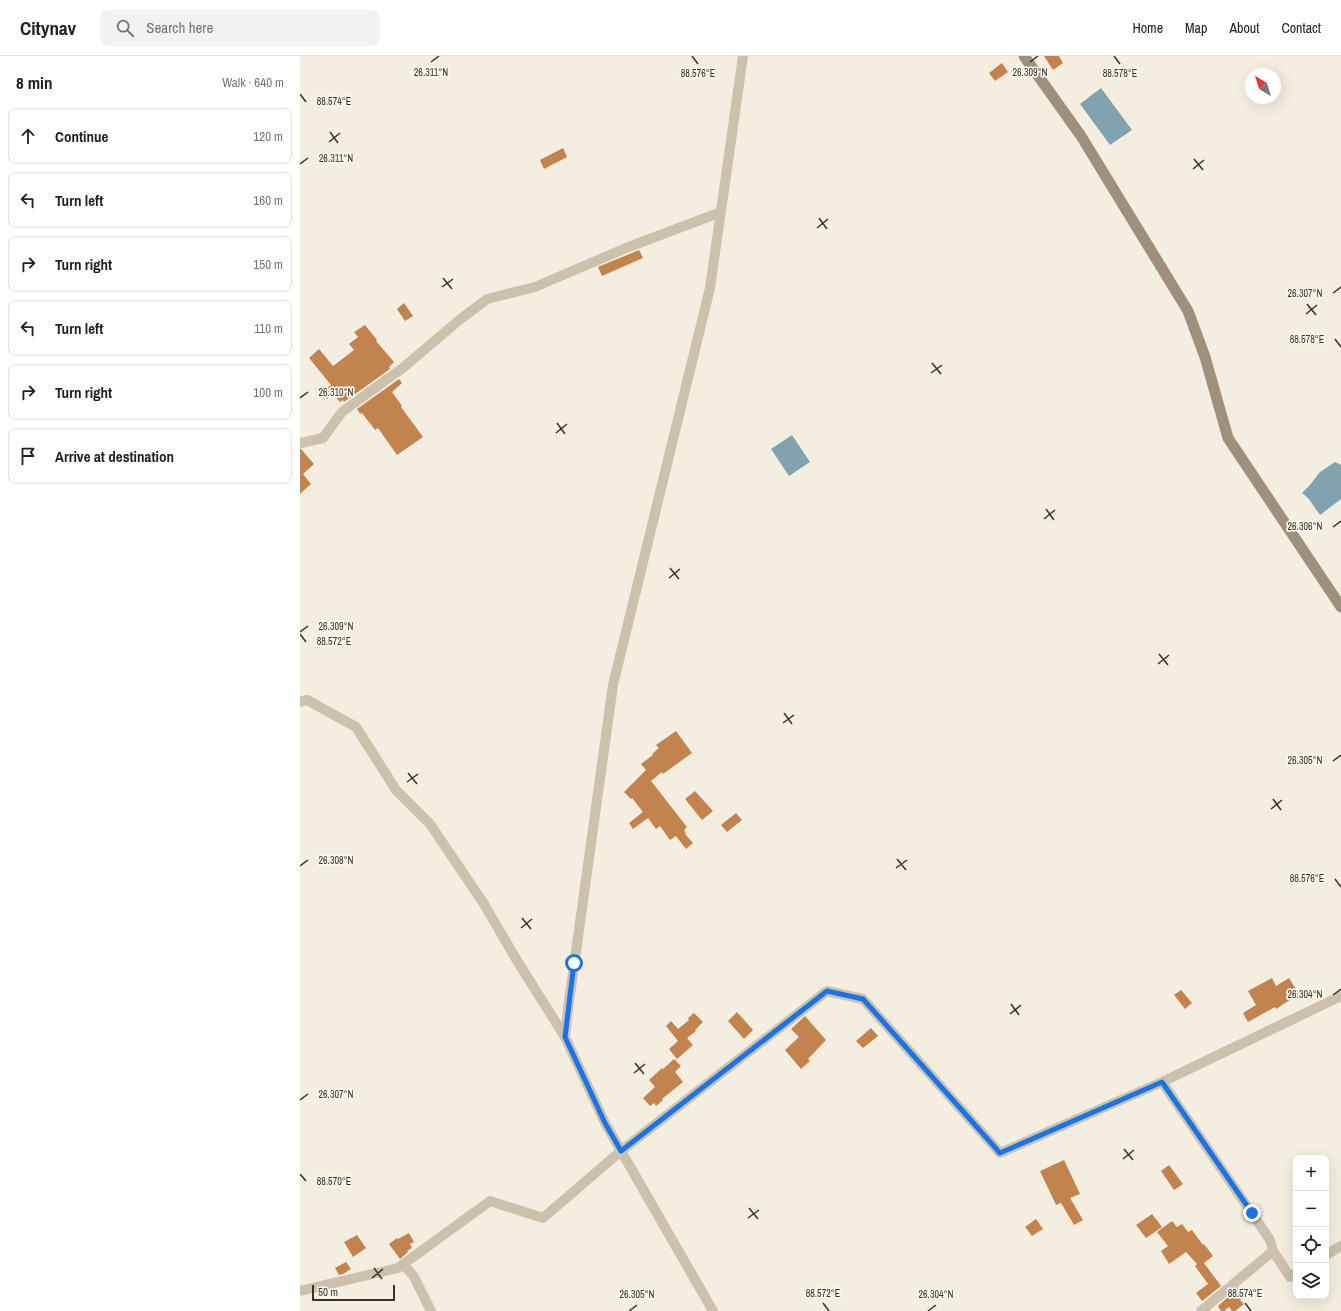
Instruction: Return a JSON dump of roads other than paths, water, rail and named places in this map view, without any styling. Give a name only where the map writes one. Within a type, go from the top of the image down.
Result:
[{"type":"main road","points":[[1024,56],[1080,136],[1188,311],[1205,357],[1228,438],[1341,607]]},
{"type":"street","points":[[565,1037],[613,685],[710,288],[743,56]]},
{"type":"street","points":[[300,443],[323,438],[342,412],[404,366],[487,299],[535,287],[633,246],[721,212]]},
{"type":"street","points":[[300,702],[307,700],[356,727],[396,790],[430,824],[476,892],[565,1037],[605,1123],[713,1311]]},
{"type":"street","points":[[300,1292],[398,1268],[490,1201],[543,1218],[621,1151],[827,991],[863,999],[1000,1153],[1162,1082],[1341,996]]},
{"type":"street","points":[[1162,1082],[1270,1240],[1273,1251],[1290,1277],[1293,1276]]},
{"type":"street","points":[[1329,1253],[1341,1246]]},
{"type":"street","points":[[1201,1311],[1273,1251]]},
{"type":"street","points":[[403,1264],[412,1275],[431,1311]]},
{"type":"water","points":[[1101,88],[1132,130],[1110,145],[1080,104]]},
{"type":"water","points":[[792,435],[810,462],[789,476],[771,449]]},
{"type":"water","points":[[1335,462],[1341,465],[1341,499],[1320,515],[1308,498],[1302,493],[1320,472]]}]
